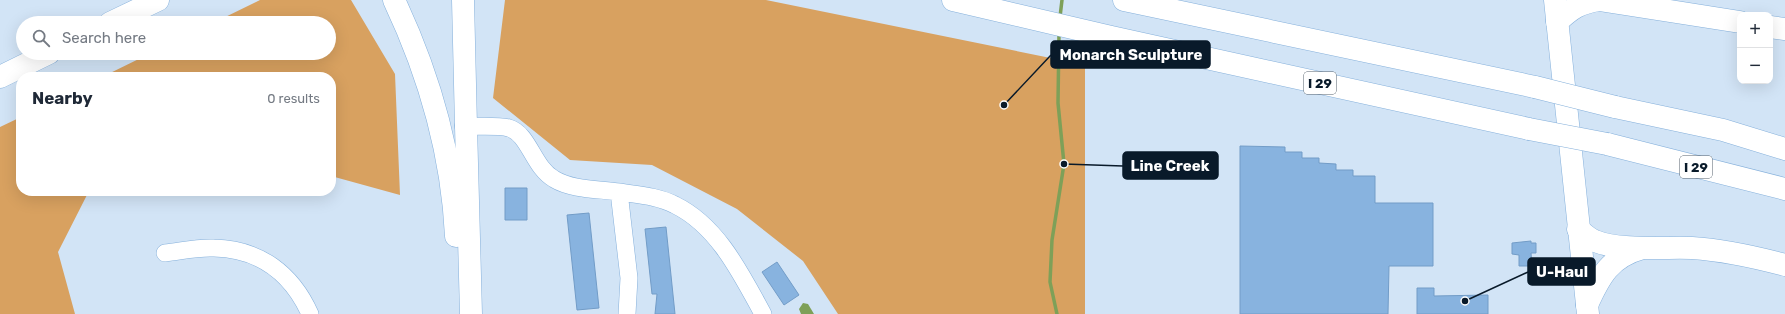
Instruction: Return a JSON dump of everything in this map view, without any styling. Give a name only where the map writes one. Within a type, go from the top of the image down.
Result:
[{"type":"main road","points":[[125,16],[158,0]]},
{"type":"main road","points":[[394,0],[408,29],[428,82],[443,141],[455,209],[460,314]]},
{"type":"main road","points":[[463,0],[471,314]]},
{"type":"main road","name":"I 29","points":[[953,0],[1111,37],[1529,129],[1607,144],[1785,189]]},
{"type":"main road","points":[[1124,0],[1535,87],[1615,107],[1723,130],[1785,149]]},
{"type":"main road","points":[[1555,0],[1587,310]]},
{"type":"main road","points":[[1557,22],[1572,8],[1588,2],[1599,0],[1737,22]]},
{"type":"main road","points":[[1773,27],[1785,29]]},
{"type":"main road","points":[[0,77],[35,60]]},
{"type":"main road","points":[[1578,229],[1595,241],[1612,245],[1644,248],[1694,248],[1759,258],[1785,265]]},
{"type":"main road","points":[[1587,310],[1597,281],[1608,267],[1617,259],[1629,252],[1644,248]]},
{"type":"street","points":[[466,126],[508,128],[519,134],[541,169],[555,179],[570,185],[661,200],[674,204],[694,215],[710,230],[745,281],[763,314]]},
{"type":"street","points":[[619,192],[629,278],[627,314]]},
{"type":"street","points":[[166,253],[215,248],[242,252],[271,265],[287,277],[297,289],[310,314]]},
{"type":"shaded area","points":[[260,0],[351,0],[395,74],[400,195],[336,177],[336,72],[112,72],[137,60],[336,60],[336,16],[227,16]]},
{"type":"shaded area","points":[[505,0],[766,0],[1085,65],[1085,314],[838,314],[803,261],[737,209],[652,165],[570,160],[493,98]]},
{"type":"shaded area","points":[[16,119],[16,196],[86,196],[58,252],[75,314],[0,314],[0,127]]},
{"type":"shaded area","points":[[803,303],[808,304],[814,314],[801,314],[799,309]]},
{"type":"building","points":[[1240,146],[1285,147],[1285,152],[1302,152],[1302,158],[1319,158],[1319,163],[1336,164],[1336,170],[1353,170],[1353,176],[1375,176],[1375,203],[1433,203],[1433,266],[1389,266],[1388,314],[1240,314]]},
{"type":"building","points":[[505,188],[527,188],[527,220],[505,220]]},
{"type":"building","points":[[589,213],[599,308],[577,310],[567,215]]},
{"type":"building","points":[[666,227],[675,314],[655,314],[657,294],[652,294],[645,229]]},
{"type":"building","points":[[1531,241],[1531,243],[1536,243],[1536,253],[1531,253],[1532,266],[1519,266],[1519,255],[1512,254],[1512,243]]},
{"type":"building","points":[[777,262],[799,295],[784,305],[762,272]]},
{"type":"building","points":[[1417,288],[1434,288],[1434,296],[1488,295],[1488,314],[1417,314]]},
{"type":"waterway","points":[[1060,17],[1062,0]]},
{"type":"waterway","points":[[1057,314],[1050,282],[1052,240],[1064,164],[1058,103],[1059,33]]},
{"type":"place","name":"Monarch Sculpture","points":[[1004,105]]},
{"type":"place","name":"Line Creek","points":[[1064,164]]},
{"type":"place","name":"U-Haul","points":[[1465,301]]}]
